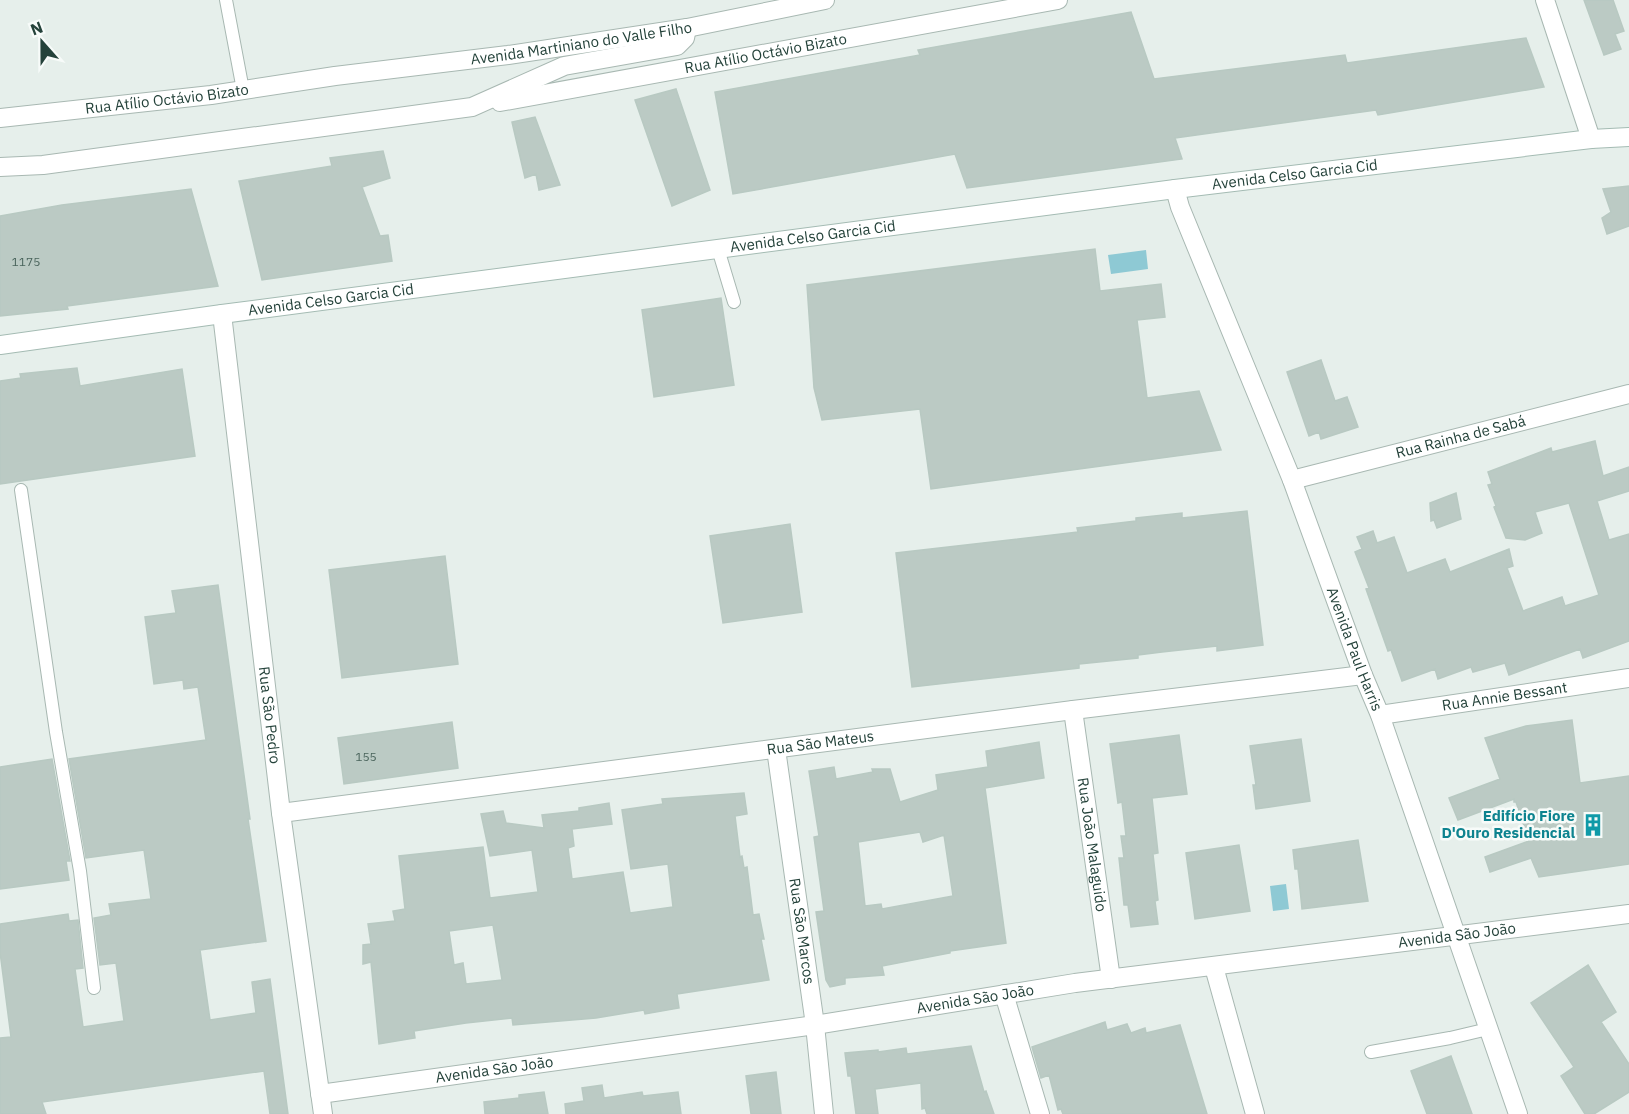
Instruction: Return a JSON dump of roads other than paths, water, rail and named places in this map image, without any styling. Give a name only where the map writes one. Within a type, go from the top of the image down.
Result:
[{"type":"street","name":"Avenida Martiniano do Valle Filho","points":[[334,75],[508,55],[687,28],[825,0]]},
{"type":"street","name":"Rua Atílio Octávio Bizato","points":[[472,107],[1058,0]]},
{"type":"street","points":[[1545,0],[1591,139]]},
{"type":"street","points":[[0,167],[43,165],[472,107],[564,66],[677,46],[685,38],[687,28]]},
{"type":"street","name":"Rua Atílio Octávio Bizato","points":[[0,118],[243,90],[334,75]]},
{"type":"street","name":"Avenida Celso Garcia Cid","points":[[0,345],[1175,189],[1591,139],[1629,137]]},
{"type":"street","name":"Avenida Paul Harris","points":[[1175,189],[1180,207],[1292,480],[1363,675],[1380,715],[1518,1114]]},
{"type":"street","name":"Rua São Pedro","points":[[222,314],[281,813],[322,1114]]},
{"type":"street","name":"Rua Rainha de Sabá","points":[[1292,480],[1629,394]]},
{"type":"street","name":"Rua São Mateus","points":[[281,813],[1073,710],[1363,675]]},
{"type":"street","name":"Rua Annie Bessant","points":[[1380,715],[1629,678]]},
{"type":"street","name":"Rua João Malaguido","points":[[1073,710],[1111,979]]},
{"type":"street","name":"Rua São Marcos","points":[[776,749],[815,1025],[825,1114]]},
{"type":"street","name":"Avenida São João","points":[[320,1094],[815,1025],[1111,979],[1629,914]]},
{"type":"street","points":[[1214,967],[1255,1114]]},
{"type":"street","points":[[1004,994],[1040,1114]]},
{"type":"lane","points":[[226,0],[243,90]]},
{"type":"lane","points":[[718,249],[734,302]]},
{"type":"lane","points":[[21,490],[56,732],[80,871],[94,988]]},
{"type":"lane","points":[[1371,1052],[1488,1029]]},
{"type":"water","points":[[1146,250],[1148,269],[1111,274],[1108,255]]},
{"type":"water","points":[[1286,884],[1289,909],[1273,911],[1270,886]]},
{"type":"place","name":"Edifício Fiore D'Ouro Residencial","points":[[1593,825]]}]
